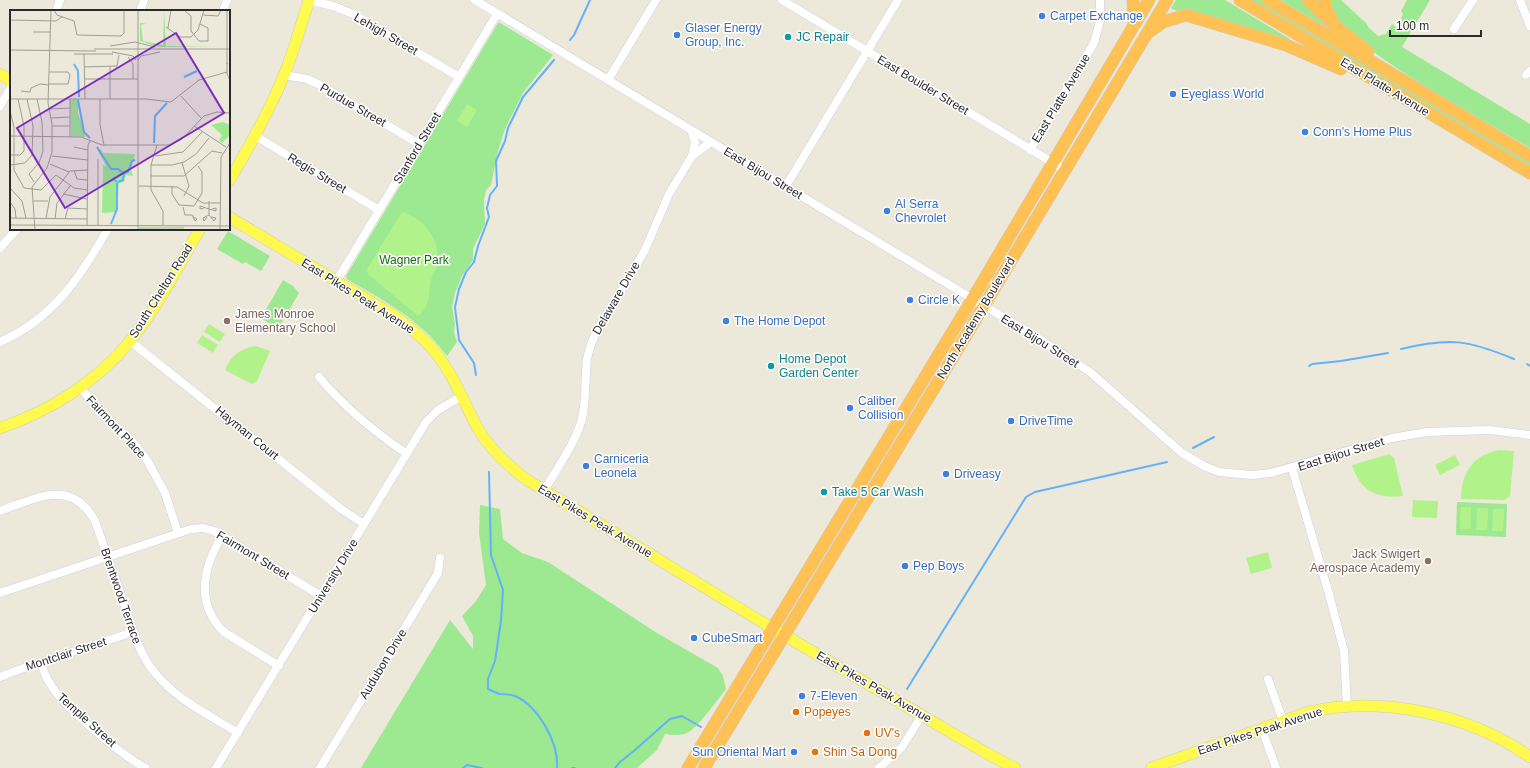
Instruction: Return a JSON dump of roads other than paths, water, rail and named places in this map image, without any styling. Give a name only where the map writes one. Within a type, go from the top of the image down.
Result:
[{"type":"highway","points":[[1134,0],[1134,26]]},
{"type":"highway","name":"North Academy Boulevard","points":[[688,768],[972,298],[1149,0]]},
{"type":"highway","name":"East Platte Avenue","points":[[1240,0],[1530,173]]},
{"type":"highway","name":"East Platte Avenue","points":[[1268,0],[1530,156]]},
{"type":"highway","points":[[1308,0],[1339,29],[1402,79]]},
{"type":"highway","points":[[1325,0],[1325,6],[1339,29]]},
{"type":"highway","points":[[1161,2],[1186,15],[1286,45],[1385,87]]},
{"type":"highway","name":"North Academy Boulevard","points":[[704,768],[1065,170],[1146,33],[1161,2]]},
{"type":"highway","points":[[1146,33],[1163,22],[1186,15]]},
{"type":"main road","points":[[230,178],[255,136],[284,75],[309,0]]},
{"type":"main road","points":[[0,74],[10,80]]},
{"type":"main road","name":"East Pikes Peak Avenue","points":[[230,218],[395,316],[419,334],[441,359],[453,378],[478,428],[495,452],[515,471],[544,491],[772,628],[988,754],[1015,768]]},
{"type":"main road","name":"South Chelton Road","points":[[0,428],[44,409],[80,388],[110,363],[130,341],[145,320],[199,230]]},
{"type":"main road","name":"East Pikes Peak Avenue","points":[[1151,768],[1283,721],[1323,709],[1347,707],[1401,708],[1444,717],[1485,732],[1507,742],[1530,756]]},
{"type":"street","points":[[56,10],[60,0]]},
{"type":"street","points":[[140,10],[144,0]]},
{"type":"street","points":[[223,10],[227,0]]},
{"type":"street","name":"Lehigh Street","points":[[309,0],[333,6],[353,14],[459,77]]},
{"type":"street","name":"East Bijou Street","points":[[474,0],[786,186],[1040,340],[1090,372],[1169,443],[1193,460],[1219,472],[1252,476],[1271,473],[1392,438],[1427,432],[1489,430],[1530,435]]},
{"type":"street","points":[[608,80],[656,0]]},
{"type":"street","name":"East Boulder Street","points":[[782,0],[1065,170]]},
{"type":"street","points":[[786,186],[898,0]]},
{"type":"street","name":"East Platte Avenue","points":[[1030,150],[1094,43],[1100,21],[1100,0]]},
{"type":"street","points":[[1454,30],[1473,0]]},
{"type":"street","points":[[1520,0],[1530,26]]},
{"type":"street","name":"Stanford Street","points":[[336,282],[497,14]]},
{"type":"street","name":"Purdue Street","points":[[284,75],[318,84],[419,144]]},
{"type":"street","points":[[0,106],[10,89]]},
{"type":"street","name":"Delaware Drive","points":[[544,491],[579,428],[583,415],[585,398],[587,359],[597,330],[645,250],[669,194],[692,156],[695,142],[691,130]]},
{"type":"street","name":"Regis Street","points":[[255,136],[379,210]]},
{"type":"street","name":"Delaware Drive","points":[[692,156],[711,142]]},
{"type":"street","points":[[0,248],[16,230]]},
{"type":"street","points":[[0,342],[11,337],[32,322],[60,298],[79,276],[107,230]]},
{"type":"street","name":"Hayman Court","points":[[130,341],[341,509],[364,524]]},
{"type":"street","points":[[319,377],[362,422],[406,454]]},
{"type":"street","name":"Fairmont Place","points":[[80,388],[100,412],[131,440],[147,460],[165,493],[178,533]]},
{"type":"street","name":"University Drive","points":[[216,768],[406,454],[432,415],[462,396]]},
{"type":"street","points":[[1292,468],[1344,651],[1347,707]]},
{"type":"street","name":"Brentwood Terrace","points":[[0,511],[43,496],[60,494],[74,498],[86,507],[95,521],[133,632],[141,652],[148,664],[162,682],[182,699],[238,733]]},
{"type":"street","name":"Fairmont Street","points":[[0,593],[178,533],[191,529],[203,528],[209,529],[222,536],[320,596]]},
{"type":"street","points":[[222,536],[214,549],[206,576],[206,595],[210,612],[218,626],[224,632],[279,666]]},
{"type":"street","name":"Audubon Drive","points":[[320,768],[438,572],[440,558]]},
{"type":"street","name":"Montclair Street","points":[[0,677],[133,632]]},
{"type":"street","name":"Temple Street","points":[[41,662],[49,682],[71,708],[104,737],[145,768]]},
{"type":"street","points":[[1268,679],[1283,721]]},
{"type":"street","points":[[879,768],[902,747],[922,715]]},
{"type":"street","points":[[1262,729],[1276,768]]},
{"type":"waterway","points":[[570,40],[574,35],[590,0]]},
{"type":"waterway","points":[[476,375],[474,363],[459,340],[455,307],[459,289],[466,272],[474,262],[478,246],[489,217],[487,208],[490,195],[497,186],[496,161],[505,141],[508,128],[523,97],[554,60]]},
{"type":"waterway","points":[[1401,349],[1433,343],[1459,342],[1484,348],[1514,359]]},
{"type":"waterway","points":[[1309,366],[1312,364],[1388,353]]},
{"type":"waterway","points":[[1193,448],[1214,437]]},
{"type":"waterway","points":[[907,689],[1026,497],[1035,492],[1167,462]]},
{"type":"waterway","points":[[489,472],[491,555],[503,590],[501,621],[495,661],[488,679],[488,689],[496,693],[515,696],[532,708],[551,737],[557,758],[557,768]]},
{"type":"waterway","points":[[615,768],[670,719],[682,716],[701,727]]},
{"type":"waterway","points":[[463,768],[467,765],[482,768]]},
{"type":"place","name":"Carpet Exchange","points":[[1042,16]]},
{"type":"place","name":"Glaser Energy Group, Inc.","points":[[677,35]]},
{"type":"place","name":"JC Repair","points":[[788,37]]},
{"type":"place","name":"Eyeglass World","points":[[1173,94]]},
{"type":"place","name":"Conn's Home Plus","points":[[1305,132]]},
{"type":"place","name":"Al Serra Chevrolet","points":[[887,211]]},
{"type":"place","name":"Circle K","points":[[910,300]]},
{"type":"place","name":"James Monroe Elementary School","points":[[227,321]]},
{"type":"place","name":"The Home Depot","points":[[726,321]]},
{"type":"place","name":"Home Depot Garden Center","points":[[771,366]]},
{"type":"place","name":"Caliber Collision","points":[[850,408]]},
{"type":"place","name":"DriveTime","points":[[1011,421]]},
{"type":"place","name":"Carniceria Leonela","points":[[586,466]]},
{"type":"place","name":"Driveasy","points":[[946,474]]},
{"type":"place","name":"Take 5 Car Wash","points":[[824,492]]},
{"type":"place","name":"Jack Swigert Aerospace Academy","points":[[1428,561]]},
{"type":"place","name":"Pep Boys","points":[[905,566]]},
{"type":"place","name":"CubeSmart","points":[[694,638]]},
{"type":"place","name":"7-Eleven","points":[[802,696]]},
{"type":"place","name":"Popeyes","points":[[796,712]]},
{"type":"place","name":"UV's","points":[[867,733]]},
{"type":"place","name":"Sun Oriental Mart","points":[[794,752]]},
{"type":"place","name":"Shin Sa Dong","points":[[815,752]]},
{"type":"park label","name":"Wagner Park","points":[[414,260]]}]
